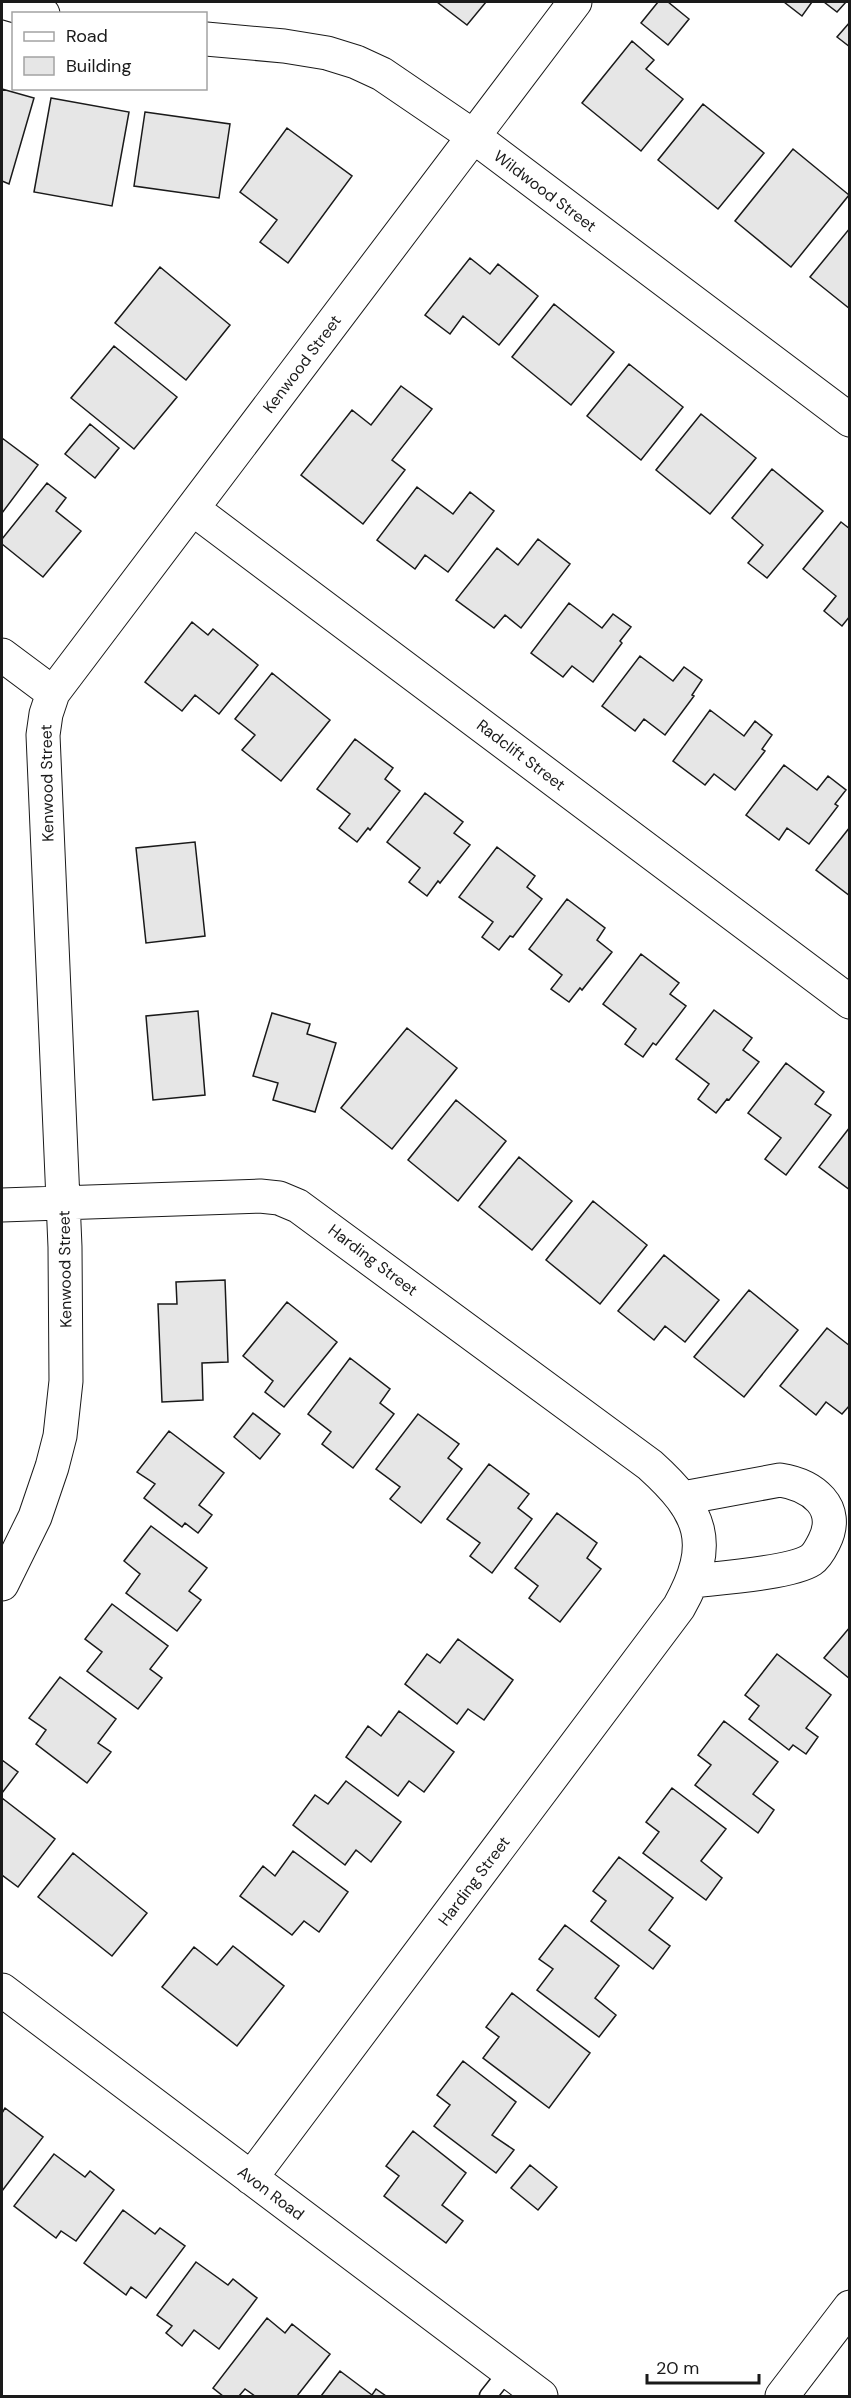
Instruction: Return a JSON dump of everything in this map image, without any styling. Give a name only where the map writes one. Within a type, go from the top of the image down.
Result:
[{"type":"street","points":[[2,2],[36,12]]},
{"type":"street","name":"Kenwood Street","points":[[2,1584],[35,1517],[60,1436],[66,1381],[64,1202],[43,735],[46,714],[53,693],[575,2]]},
{"type":"street","name":"Wildwood Street","points":[[207,39],[284,45],[327,53],[356,62],[382,74],[472,136],[849,420]]},
{"type":"street","name":"Radclift Street","points":[[193,509],[849,1002]]},
{"type":"street","points":[[2,655],[53,693]]},
{"type":"street","name":"Harding Street","points":[[2,1205],[260,1196],[279,1198],[298,1206],[650,1465],[683,1498],[696,1522],[699,1556],[693,1581],[679,1607],[251,2178]]},
{"type":"street","points":[[683,1498],[780,1480],[808,1488],[820,1498],[828,1511],[829,1532],[820,1550],[811,1560],[793,1566],[728,1578],[693,1581]]},
{"type":"street","name":"Avon Road","points":[[2,1990],[251,2178],[498,2384],[541,2397]]},
{"type":"street","points":[[782,2397],[849,2307]]},
{"type":"building","points":[[437,2],[486,2],[467,25]]},
{"type":"building","points":[[658,2],[668,2],[689,19],[668,45],[641,23]]},
{"type":"building","points":[[784,2],[812,2],[802,16]]},
{"type":"building","points":[[824,2],[846,2],[837,12]]},
{"type":"building","points":[[850,22],[850,47],[837,37]]},
{"type":"building","points":[[632,41],[654,60],[646,69],[683,99],[641,151],[582,103]]},
{"type":"building","points":[[2,89],[34,98],[9,184],[2,181]]},
{"type":"building","points":[[51,98],[129,112],[112,206],[34,192]]},
{"type":"building","points":[[703,104],[764,153],[718,209],[658,160]]},
{"type":"building","points":[[145,112],[230,124],[219,198],[134,186]]},
{"type":"building","points":[[287,128],[352,176],[288,263],[260,242],[277,220],[240,192]]},
{"type":"building","points":[[793,149],[849,195],[791,267],[735,221]]},
{"type":"building","points":[[850,228],[850,309],[810,277]]},
{"type":"building","points":[[470,258],[490,274],[498,264],[538,296],[499,345],[463,316],[450,334],[425,315]]},
{"type":"building","points":[[160,267],[230,325],[186,380],[115,323]]},
{"type":"building","points":[[554,304],[614,352],[571,405],[512,357]]},
{"type":"building","points":[[114,346],[177,397],[134,449],[71,398]]},
{"type":"building","points":[[629,364],[683,407],[641,460],[587,416]]},
{"type":"building","points":[[401,386],[432,409],[392,460],[405,470],[363,524],[301,475],[352,410],[371,425]]},
{"type":"building","points":[[701,414],[756,458],[710,514],[656,470]]},
{"type":"building","points":[[90,424],[119,448],[95,478],[65,454]]},
{"type":"building","points":[[2,438],[38,465],[2,513]]},
{"type":"building","points":[[772,469],[823,511],[767,578],[748,563],[763,545],[732,518]]},
{"type":"building","points":[[47,483],[66,498],[56,511],[81,531],[43,577],[2,544],[2,539]]},
{"type":"building","points":[[417,487],[453,514],[470,492],[494,511],[448,572],[425,555],[415,569],[377,540]]},
{"type":"building","points":[[841,522],[850,529],[850,616],[842,626],[824,611],[836,596],[803,569]]},
{"type":"building","points":[[538,539],[570,564],[521,628],[505,615],[494,628],[456,600],[497,548],[518,565]]},
{"type":"building","points":[[569,603],[602,628],[613,614],[631,627],[593,682],[572,666],[563,677],[531,653]]},
{"type":"building","points":[[192,622],[208,635],[213,629],[258,665],[219,714],[195,695],[182,711],[145,682]]},
{"type":"building","points":[[640,656],[673,681],[684,667],[702,680],[692,695],[694,696],[665,735],[644,719],[635,731],[602,706]]},
{"type":"building","points":[[272,673],[330,720],[281,781],[242,750],[255,735],[235,719]]},
{"type":"building","points":[[710,710],[744,736],[755,721],[772,735],[762,749],[765,751],[735,790],[714,774],[705,785],[673,761]]},
{"type":"building","points":[[355,739],[393,768],[385,779],[400,791],[370,830],[368,828],[357,842],[339,828],[350,814],[317,789]]},
{"type":"building","points":[[784,765],[817,790],[828,776],[846,790],[835,804],[838,806],[809,844],[787,828],[779,840],[746,815]]},
{"type":"building","points":[[425,793],[463,822],[454,833],[470,845],[427,896],[409,882],[420,868],[387,842]]},
{"type":"building","points":[[850,827],[850,896],[816,870]]},
{"type":"building","points":[[195,842],[205,936],[146,943],[136,848]]},
{"type":"building","points":[[497,847],[535,876],[527,887],[542,899],[513,937],[510,936],[499,950],[482,937],[493,922],[459,897]]},
{"type":"building","points":[[567,899],[605,928],[597,940],[612,952],[582,990],[580,988],[569,1002],[551,989],[562,975],[529,949]]},
{"type":"building","points":[[641,954],[679,983],[670,994],[686,1006],[656,1045],[653,1043],[643,1057],[625,1044],[636,1029],[603,1004]]},
{"type":"building","points":[[714,1010],[752,1038],[743,1050],[759,1062],[716,1113],[698,1099],[709,1084],[676,1059]]},
{"type":"building","points":[[198,1011],[205,1095],[153,1100],[146,1016]]},
{"type":"building","points":[[272,1013],[310,1024],[307,1034],[336,1043],[315,1112],[273,1100],[278,1083],[253,1076]]},
{"type":"building","points":[[407,1028],[457,1068],[392,1149],[341,1108]]},
{"type":"building","points":[[786,1063],[824,1092],[815,1104],[831,1115],[786,1175],[765,1159],[781,1138],[748,1113]]},
{"type":"building","points":[[456,1100],[506,1141],[458,1201],[408,1160]]},
{"type":"building","points":[[850,1127],[850,1190],[819,1167]]},
{"type":"building","points":[[519,1157],[572,1201],[532,1250],[479,1207]]},
{"type":"building","points":[[593,1201],[647,1245],[600,1304],[546,1260]]},
{"type":"building","points":[[664,1255],[719,1300],[685,1342],[665,1326],[654,1340],[618,1311]]},
{"type":"building","points":[[225,1280],[228,1362],[202,1363],[203,1400],[162,1402],[158,1304],[177,1304],[176,1282]]},
{"type":"building","points":[[749,1290],[798,1330],[744,1397],[694,1357]]},
{"type":"building","points":[[287,1302],[337,1342],[284,1407],[265,1392],[273,1381],[243,1356]]},
{"type":"building","points":[[827,1328],[850,1346],[850,1405],[842,1414],[826,1402],[816,1415],[780,1386]]},
{"type":"building","points":[[350,1358],[390,1389],[380,1403],[394,1414],[353,1468],[322,1444],[331,1432],[308,1414]]},
{"type":"building","points":[[253,1413],[280,1434],[260,1459],[234,1437]]},
{"type":"building","points":[[418,1414],[459,1444],[448,1458],[462,1469],[421,1523],[390,1499],[400,1487],[376,1469]]},
{"type":"building","points":[[169,1431],[224,1473],[199,1505],[212,1515],[198,1533],[185,1523],[182,1527],[144,1498],[155,1484],[137,1472]]},
{"type":"building","points":[[489,1464],[529,1494],[518,1508],[532,1519],[492,1573],[470,1556],[480,1543],[447,1519]]},
{"type":"building","points":[[557,1513],[597,1543],[587,1558],[601,1569],[560,1622],[529,1598],[538,1586],[515,1568]]},
{"type":"building","points":[[151,1526],[207,1568],[189,1591],[201,1600],[177,1631],[126,1593],[140,1574],[124,1561]]},
{"type":"building","points":[[112,1604],[168,1646],[150,1669],[162,1678],[138,1709],[87,1671],[102,1652],[85,1639]]},
{"type":"building","points":[[850,1627],[850,1679],[824,1658]]},
{"type":"building","points":[[458,1639],[513,1680],[484,1720],[468,1709],[457,1724],[405,1684],[427,1654],[440,1663]]},
{"type":"building","points":[[777,1654],[831,1695],[806,1728],[818,1737],[806,1754],[793,1745],[789,1750],[749,1719],[759,1706],[745,1695]]},
{"type":"building","points":[[60,1677],[116,1719],[98,1743],[111,1752],[87,1783],[36,1744],[46,1730],[29,1718]]},
{"type":"building","points":[[399,1711],[454,1752],[424,1792],[409,1781],[398,1796],[346,1757],[368,1726],[381,1736]]},
{"type":"building","points":[[724,1721],[778,1762],[753,1794],[774,1810],[758,1833],[695,1785],[711,1765],[698,1755]]},
{"type":"building","points":[[2,1760],[18,1772],[2,1793]]},
{"type":"building","points":[[346,1781],[401,1822],[371,1862],[356,1850],[345,1865],[293,1825],[315,1795],[328,1804]]},
{"type":"building","points":[[672,1788],[726,1829],[701,1861],[722,1878],[706,1900],[643,1853],[659,1832],[646,1822]]},
{"type":"building","points":[[2,1798],[55,1839],[18,1887],[2,1875]]},
{"type":"building","points":[[293,1851],[348,1892],[319,1932],[304,1921],[292,1935],[240,1896],[263,1866],[275,1876]]},
{"type":"building","points":[[73,1853],[147,1913],[112,1956],[38,1897]]},
{"type":"building","points":[[619,1857],[673,1898],[649,1930],[670,1946],[653,1969],[591,1921],[606,1901],[593,1891]]},
{"type":"building","points":[[565,1925],[619,1966],[595,1998],[616,2015],[599,2037],[537,1990],[553,1969],[539,1959]]},
{"type":"building","points":[[233,1946],[284,1986],[237,2046],[162,1987],[194,1947],[217,1965]]},
{"type":"building","points":[[512,1993],[590,2053],[549,2108],[483,2058],[499,2037],[486,2027]]},
{"type":"building","points":[[463,2061],[516,2102],[492,2135],[514,2150],[496,2173],[434,2126],[450,2105],[437,2095]]},
{"type":"building","points":[[5,2108],[43,2137],[2,2191],[2,2113]]},
{"type":"building","points":[[413,2131],[466,2173],[442,2205],[463,2221],[446,2243],[384,2196],[399,2176],[386,2166]]},
{"type":"building","points":[[54,2154],[85,2177],[90,2171],[114,2190],[76,2241],[61,2231],[56,2238],[14,2206]]},
{"type":"building","points":[[530,2165],[557,2187],[538,2210],[511,2188]]},
{"type":"building","points":[[123,2210],[155,2234],[160,2228],[185,2246],[146,2298],[131,2287],[126,2295],[84,2263]]},
{"type":"building","points":[[196,2262],[228,2285],[233,2279],[257,2298],[219,2349],[194,2330],[182,2346],[166,2333],[172,2326],[157,2315]]},
{"type":"building","points":[[267,2318],[285,2333],[292,2324],[330,2354],[297,2396],[255,2396],[245,2389],[239,2396],[223,2396],[213,2388]]},
{"type":"building","points":[[340,2371],[372,2395],[376,2389],[386,2396],[321,2396]]}]
